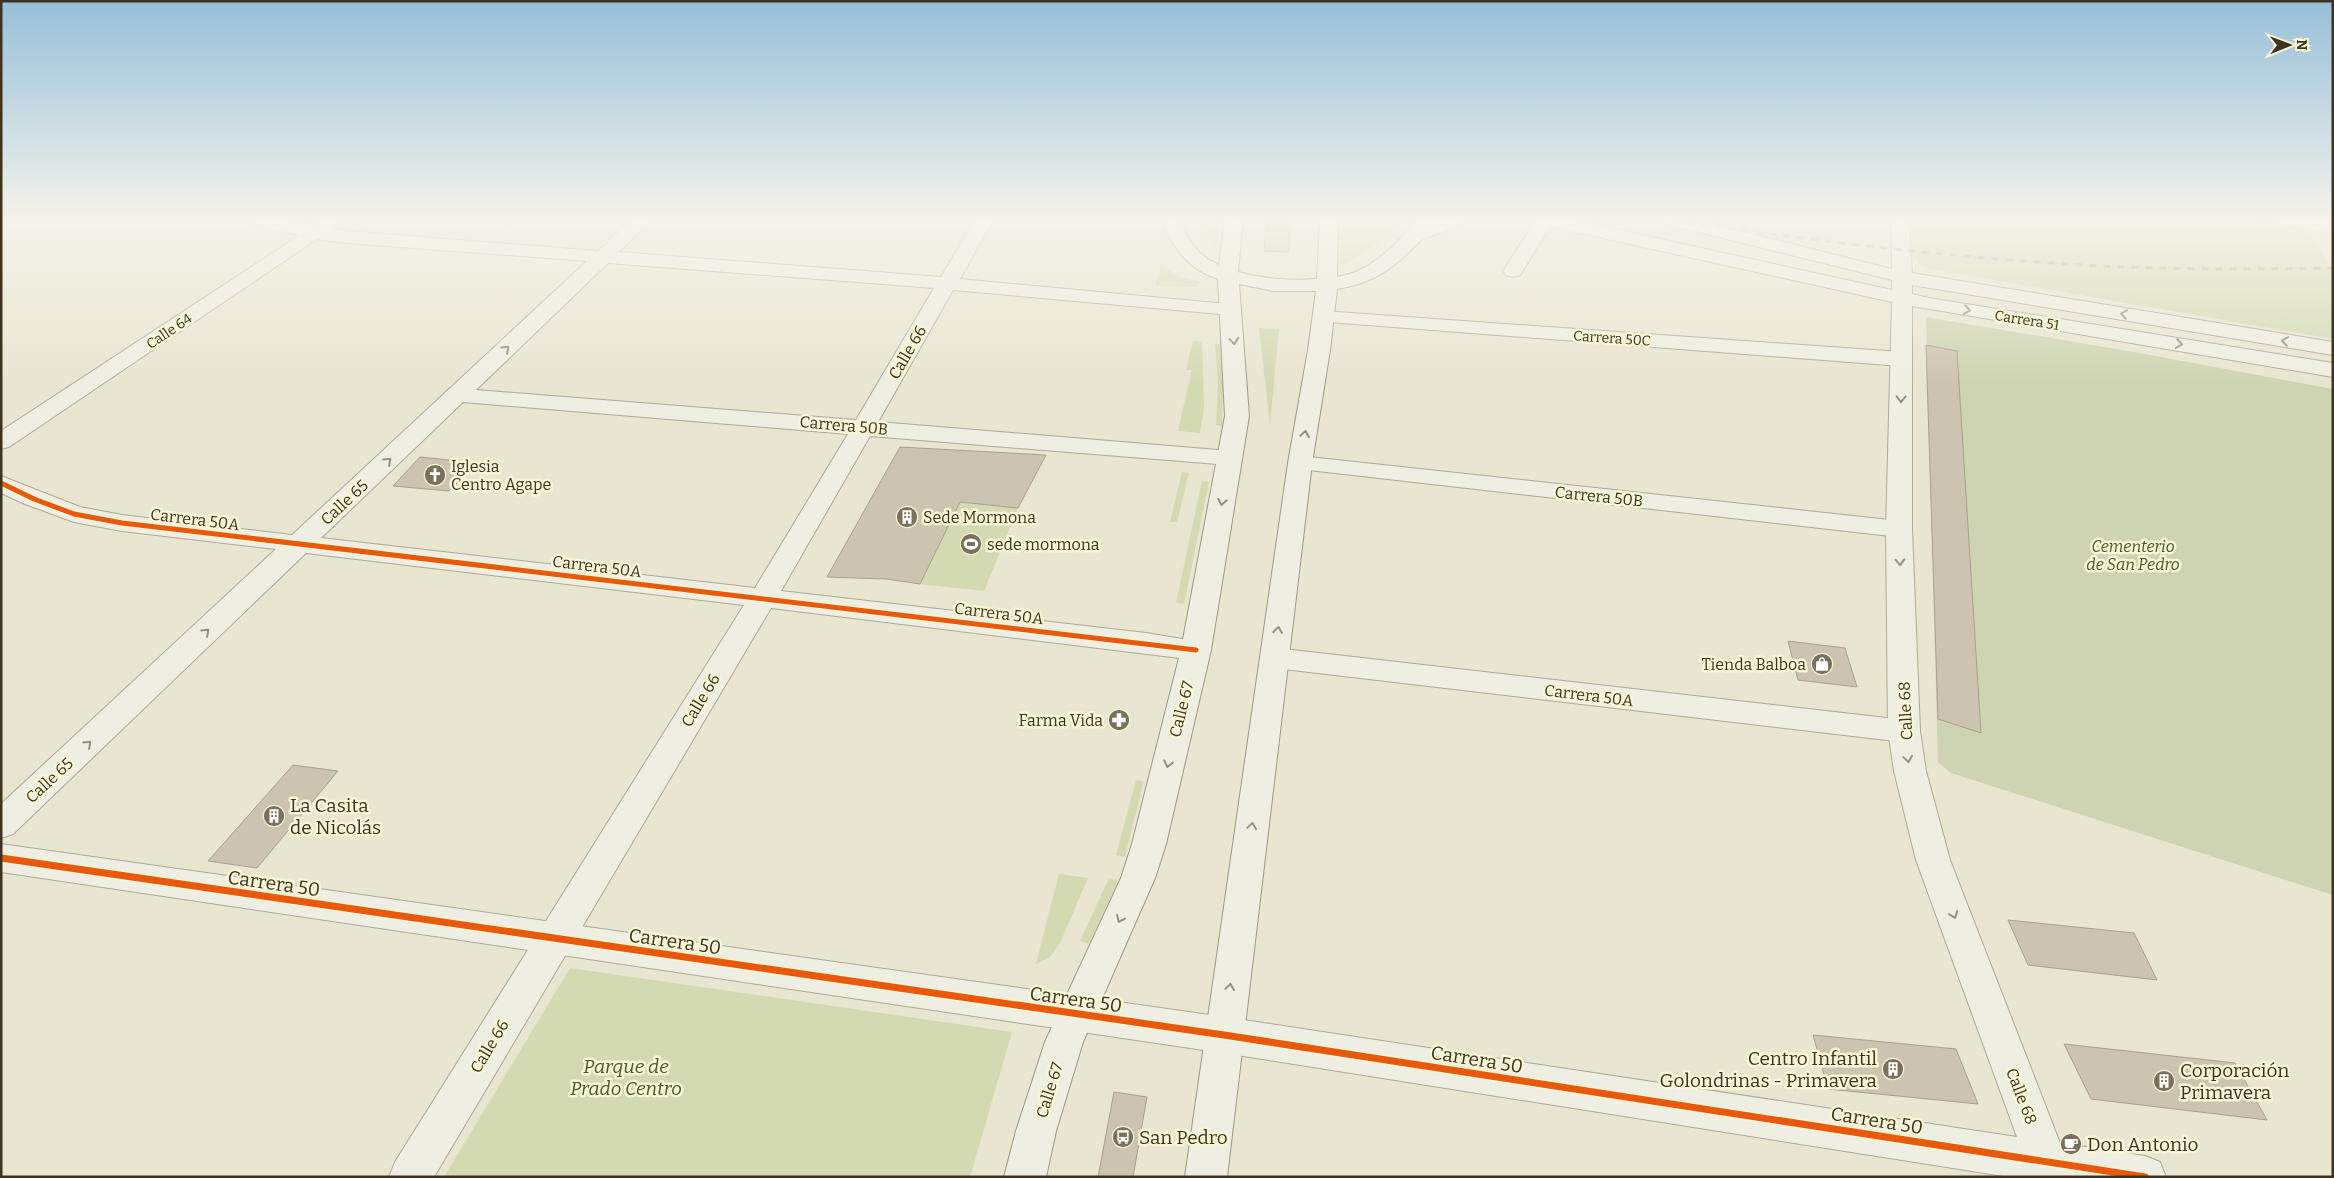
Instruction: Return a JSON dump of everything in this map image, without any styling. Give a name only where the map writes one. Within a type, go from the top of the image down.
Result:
[{"type":"street","name":"Calle 64","points":[[1,442],[253,275]]},
{"type":"street","name":"Calle 65","points":[[1,825],[585,275]]},
{"type":"street","points":[[837,275],[1231,309]]},
{"type":"street","name":"Calle 66","points":[[410,1177],[762,598],[952,275]]},
{"type":"street","points":[[1228,275],[1275,284],[1327,285],[1367,275]]},
{"type":"street","name":"Calle 67","points":[[1025,1177],[1050,1085],[1075,1014],[1138,878],[1196,650],[1237,410],[1228,275]]},
{"type":"street","points":[[1206,1177],[1300,463],[1323,317],[1327,275]]},
{"type":"street","name":"Carrera 51","points":[[1834,275],[2333,370]]},
{"type":"street","name":"Carrera 51","points":[[1858,275],[1902,288],[2333,349]]},
{"type":"street","name":"Calle 68","points":[[1902,275],[1899,528],[1904,731],[1910,771],[1933,860],[2050,1169]]},
{"type":"street","name":"Carrera 50C","points":[[1323,317],[1901,359]]},
{"type":"street","name":"Carrera 50B","points":[[457,395],[1230,458]]},
{"type":"street","name":"Carrera 50B","points":[[1300,463],[1899,528]]},
{"type":"street","name":"Carrera 50A","points":[[1,483],[34,499],[74,514],[122,523],[1196,650]]},
{"type":"street","name":"Carrera 50A","points":[[1274,658],[1904,731]]},
{"type":"street","name":"Carrera 50","points":[[1,858],[1224,1035],[2050,1169],[2145,1177]]},
{"type":"green space","points":[[1158,275],[1177,275],[1199,281],[1197,287],[1155,286]]},
{"type":"green space","points":[[1965,275],[2333,275],[2333,339]]},
{"type":"green space","name":"Cementerio de San Pedro","points":[[1926,317],[2134,352],[2333,389],[2333,895],[1951,773],[1938,762]]},
{"type":"green space","points":[[1259,328],[1279,329],[1270,425]]},
{"type":"green space","points":[[1193,341],[1202,342],[1204,407],[1200,433],[1178,431],[1192,370],[1186,370]]},
{"type":"green space","points":[[1215,344],[1220,344],[1223,381],[1222,426],[1216,425],[1218,381]]},
{"type":"green space","points":[[1182,472],[1189,473],[1177,522],[1170,522]]},
{"type":"green space","points":[[1202,481],[1209,482],[1184,604],[1176,603]]},
{"type":"green space","name":"sede mormona","points":[[960,502],[1018,508],[984,591],[920,584]]},
{"type":"green space","points":[[1136,780],[1144,781],[1125,857],[1116,855]]},
{"type":"green space","points":[[1059,874],[1088,878],[1060,943],[1050,957],[1036,964]]},
{"type":"green space","points":[[1109,878],[1118,881],[1089,944],[1080,941]]},
{"type":"green space","name":"Parque de Prado Centro","points":[[570,968],[1012,1032],[970,1177],[444,1177]]},
{"type":"building","points":[[1926,345],[1957,351],[1981,733],[1938,719]]},
{"type":"building","name":"Sede Mormona","points":[[900,447],[1046,455],[1018,508],[960,502],[920,584],[886,579],[827,577]]},
{"type":"building","name":"Iglesia Centro Agape","points":[[420,457],[478,463],[449,491],[393,486]]},
{"type":"building","name":"Tienda Balboa","points":[[1788,641],[1845,648],[1857,687],[1798,680]]},
{"type":"building","name":"La Casita de Nicolás","points":[[293,765],[338,771],[257,868],[208,861]]},
{"type":"building","points":[[2008,920],[2134,933],[2157,980],[2028,965]]},
{"type":"building","name":"Centro Infantil Golondrinas - Primavera","points":[[1813,1035],[1956,1049],[1978,1104],[1828,1089]]},
{"type":"building","name":"Corporación Primavera","points":[[2064,1044],[2235,1063],[2267,1120],[2091,1099]]},
{"type":"building","name":"San Pedro","points":[[1114,1092],[1147,1097],[1133,1177],[1098,1177]]},
{"type":"cycle path","points":[[1,483],[34,499],[74,514],[122,523],[1196,650]]},
{"type":"cycle path","points":[[1,858],[1224,1035],[2145,1177]]},
{"type":"place","name":"Iglesia Centro Agape","points":[[435,475]]},
{"type":"place","name":"Sede Mormona","points":[[907,517]]},
{"type":"place","name":"sede mormona","points":[[971,544]]},
{"type":"place","name":"Tienda Balboa","points":[[1822,664]]},
{"type":"place","name":"Farma Vida","points":[[1119,720]]},
{"type":"place","name":"La Casita de Nicolás","points":[[274,816]]},
{"type":"place","name":"Centro Infantil Golondrinas - Primavera","points":[[1893,1069]]},
{"type":"place","name":"Corporación Primavera","points":[[2164,1081]]},
{"type":"place","name":"San Pedro","points":[[1123,1137]]},
{"type":"place","name":"Don Antonio","points":[[2071,1144]]}]
